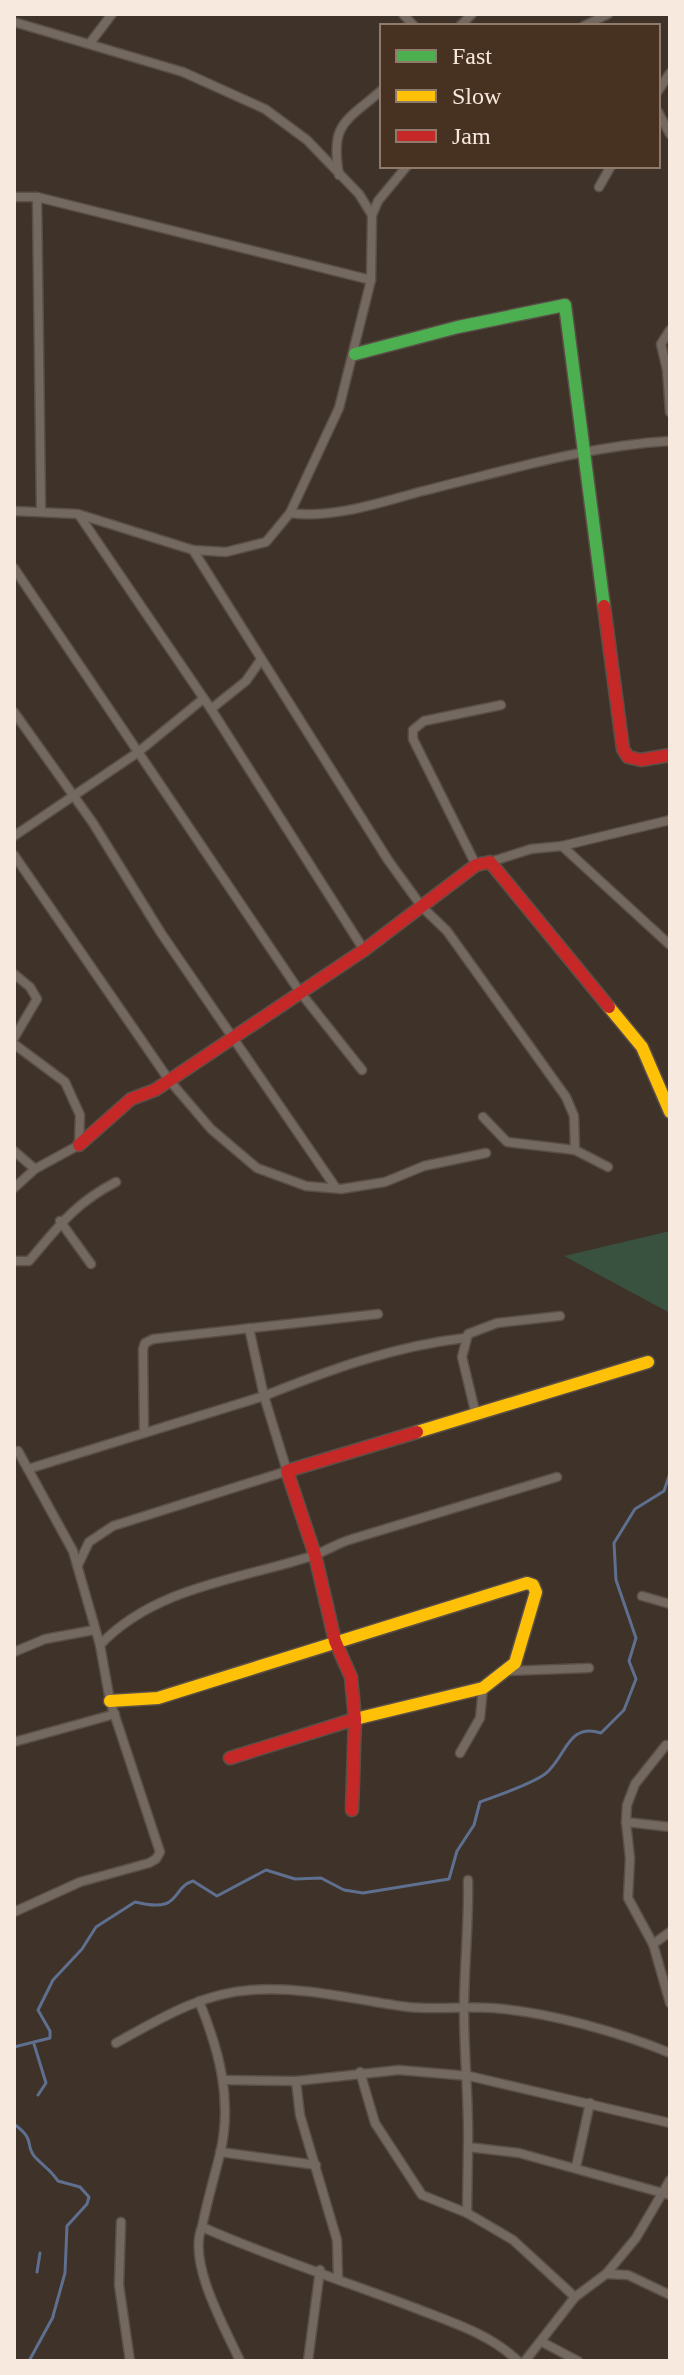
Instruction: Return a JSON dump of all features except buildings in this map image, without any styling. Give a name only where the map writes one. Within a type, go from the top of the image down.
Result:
[{"type":"street","points":[[90,43],[112,14]]},
{"type":"street","points":[[588,24],[608,14]]},
{"type":"street","points":[[14,22],[183,72],[265,109],[307,140],[359,194],[372,215]]},
{"type":"street","points":[[339,176],[334,147],[336,133],[380,92]]},
{"type":"street","points":[[660,116],[670,134]]},
{"type":"street","points":[[14,511],[78,514],[193,550],[226,552],[266,542],[290,513],[324,447],[355,354],[371,280],[372,215],[378,201],[405,168]]},
{"type":"street","points":[[599,187],[610,168]]},
{"type":"street","points":[[14,197],[37,197],[371,280]]},
{"type":"street","points":[[37,197],[41,510]]},
{"type":"street","points":[[355,354],[458,327],[565,305],[623,749],[628,757],[641,760],[670,755]]},
{"type":"street","points":[[670,330],[661,344],[667,370],[670,412]]},
{"type":"street","points":[[290,513],[320,515],[584,450],[670,441]]},
{"type":"street","points":[[78,514],[211,709],[364,950]]},
{"type":"street","points":[[193,550],[260,661],[422,907],[447,931],[566,1097],[574,1116],[575,1150]]},
{"type":"street","points":[[14,568],[300,992],[362,1070]]},
{"type":"street","points":[[211,709],[246,681],[260,661]]},
{"type":"street","points":[[14,836],[137,753],[203,699]]},
{"type":"street","points":[[476,865],[413,739],[413,730],[424,721],[501,705]]},
{"type":"street","points":[[14,712],[93,823],[230,1036],[336,1188]]},
{"type":"street","points":[[14,1188],[35,1169],[79,1145],[131,1099],[169,1080],[230,1036],[364,950],[476,865],[531,849],[562,846],[670,820]]},
{"type":"street","points":[[562,846],[670,945]]},
{"type":"street","points":[[14,855],[169,1080],[211,1129],[257,1168],[306,1186],[336,1188],[385,1182],[424,1166],[486,1153]]},
{"type":"street","points":[[490,862],[642,1047],[670,1112]]},
{"type":"street","points":[[14,974],[30,987],[37,999],[14,1041],[65,1082],[80,1115],[79,1145]]},
{"type":"street","points":[[483,1117],[507,1142],[575,1150],[608,1167]]},
{"type":"street","points":[[14,1151],[35,1169]]},
{"type":"street","points":[[14,1261],[29,1261],[60,1221],[92,1194],[116,1182]]},
{"type":"street","points":[[60,1221],[91,1264]]},
{"type":"street","points":[[144,1431],[145,1343],[153,1339],[378,1314]]},
{"type":"street","points":[[28,1469],[264,1396],[332,1368],[418,1343],[465,1338],[497,1323],[560,1316]]},
{"type":"street","points":[[249,1328],[264,1396],[315,1555],[335,1641],[349,1667],[355,1719],[352,1810]]},
{"type":"street","points":[[465,1338],[462,1357],[476,1415]]},
{"type":"street","points":[[77,1566],[89,1542],[113,1526],[648,1362]]},
{"type":"street","points":[[14,1912],[80,1882],[156,1859],[160,1852],[110,1701],[100,1645],[77,1566],[62,1526],[18,1451]]},
{"type":"street","points":[[100,1645],[123,1623],[183,1594],[315,1555],[348,1540],[452,1506],[557,1477]]},
{"type":"street","points":[[110,1701],[158,1698],[527,1583],[536,1592],[515,1663],[483,1688],[355,1719],[230,1758]]},
{"type":"street","points":[[642,1596],[670,1604]]},
{"type":"street","points":[[14,1652],[45,1639],[94,1630]]},
{"type":"street","points":[[508,1671],[589,1668]]},
{"type":"street","points":[[460,1753],[480,1718],[483,1688]]},
{"type":"street","points":[[14,1742],[115,1714]]},
{"type":"street","points":[[666,1745],[635,1784],[627,1805],[626,1822],[628,1898],[667,1975],[670,2003]]},
{"type":"street","points":[[626,1822],[670,1827]]},
{"type":"street","points":[[467,2213],[469,2076],[464,2009],[469,1930],[468,1880]]},
{"type":"street","points":[[653,1944],[670,1932]]},
{"type":"street","points":[[116,2043],[199,2001],[250,1990],[297,1990],[338,1993],[426,2009],[497,2008],[568,2022],[670,2053]]},
{"type":"street","points":[[199,2001],[217,2046],[223,2080],[220,2152],[197,2242],[200,2264],[240,2361]]},
{"type":"street","points":[[223,2080],[296,2081],[399,2070],[469,2076],[670,2123]]},
{"type":"street","points":[[360,2072],[375,2123],[417,2190],[426,2198],[467,2213],[513,2240],[575,2297]]},
{"type":"street","points":[[296,2081],[300,2115],[337,2240],[338,2279]]},
{"type":"street","points":[[576,2167],[590,2103]]},
{"type":"street","points":[[468,2147],[519,2153],[667,2194]]},
{"type":"street","points":[[220,2152],[316,2165]]},
{"type":"street","points":[[525,2361],[575,2297],[606,2274],[636,2238],[667,2194],[670,2180]]},
{"type":"street","points":[[121,2222],[119,2285],[130,2361]]},
{"type":"street","points":[[202,2227],[253,2250],[320,2270],[475,2332],[518,2361]]},
{"type":"street","points":[[308,2361],[320,2270]]},
{"type":"street","points":[[606,2274],[628,2275],[670,2295]]},
{"type":"street","points":[[542,2342],[578,2361]]},
{"type":"green space","points":[[670,1231],[670,1313],[564,1256]]},
{"type":"waterway","points":[[14,2047],[50,2038],[50,2031],[38,2010],[53,1980],[82,1949],[96,1927],[135,1902],[161,1905],[193,1881],[217,1896],[266,1870],[295,1879],[321,1878],[344,1890],[363,1893],[449,1879],[457,1851],[474,1825],[480,1802],[539,1778],[552,1767],[574,1737],[590,1731],[601,1733],[624,1710],[636,1679],[629,1661],[636,1638],[616,1580],[614,1543],[635,1509],[664,1491],[670,1473]]},
{"type":"waterway","points":[[34,2044],[46,2083],[38,2095]]},
{"type":"waterway","points":[[14,2124],[28,2138],[35,2157],[58,2181],[80,2187],[89,2197],[87,2204],[67,2226],[65,2273],[53,2316]]},
{"type":"waterway","points":[[37,2272],[40,2253]]},
{"type":"waterway","points":[[29,2361],[53,2317]]},
{"type":"traffic: fast","points":[[355,354],[458,327],[565,305],[604,606]]},
{"type":"traffic: slow","points":[[609,1007],[642,1047],[670,1112]]},
{"type":"traffic: slow","points":[[417,1432],[648,1362]]},
{"type":"traffic: slow","points":[[110,1701],[158,1698],[527,1583],[533,1585],[536,1592],[515,1663],[483,1688],[355,1719]]},
{"type":"traffic: jam","points":[[604,606],[623,749],[628,757],[641,760],[670,755]]},
{"type":"traffic: jam","points":[[79,1145],[131,1099],[155,1090],[364,950],[476,865],[490,862],[609,1007]]},
{"type":"traffic: jam","points":[[352,1810],[355,1719],[351,1677],[335,1641],[315,1555],[287,1471],[417,1432]]},
{"type":"traffic: jam","points":[[230,1758],[355,1719]]}]
